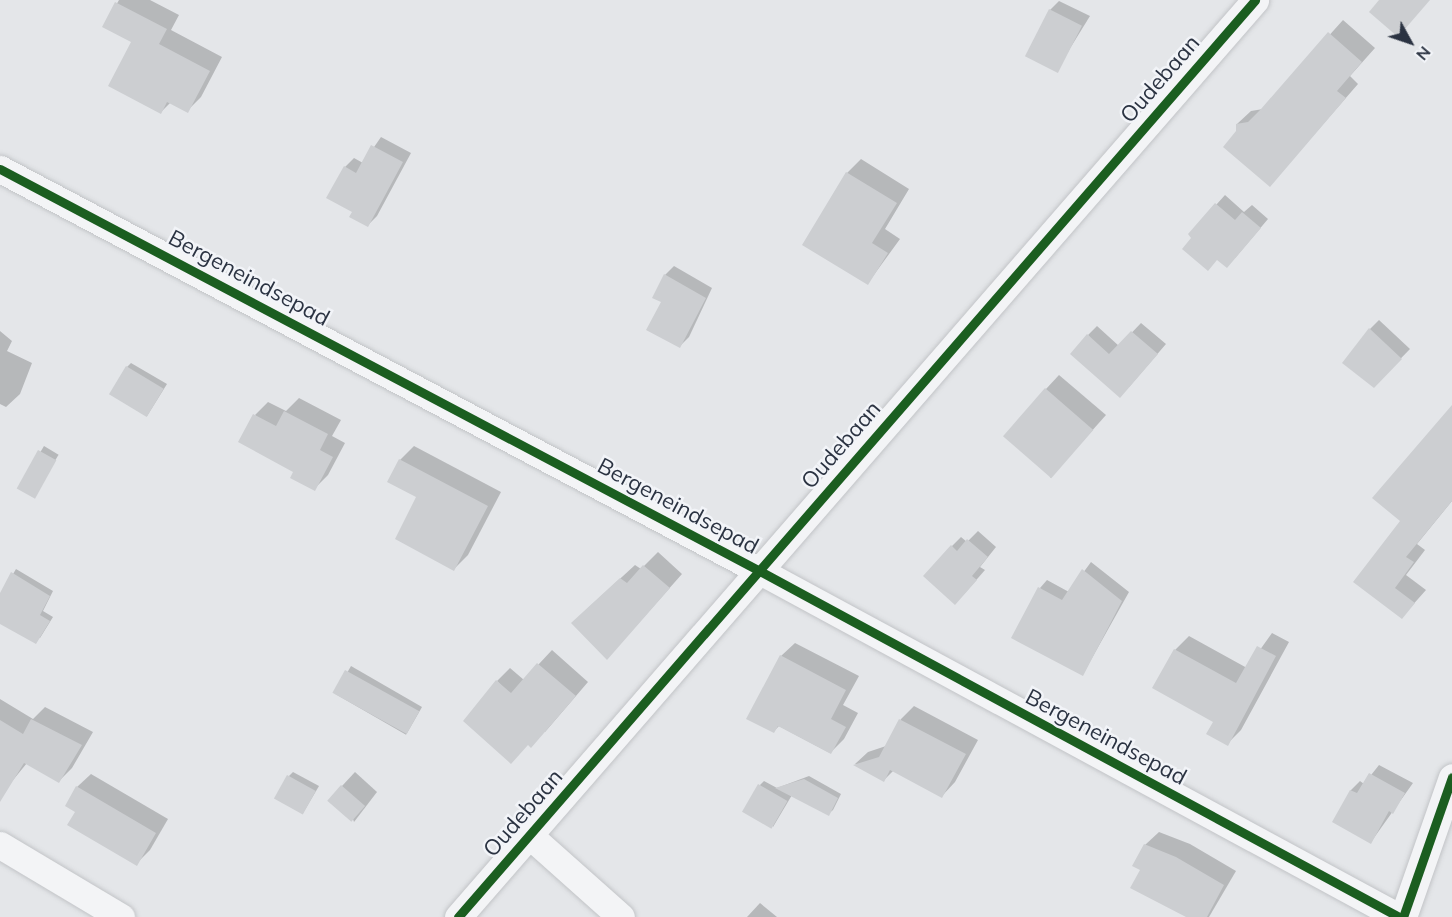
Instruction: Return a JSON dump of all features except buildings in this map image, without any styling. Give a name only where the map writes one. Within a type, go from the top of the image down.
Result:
[{"type":"street","name":"Oudebaan","points":[[458,917],[1255,0]]},
{"type":"street","name":"Bergeneindsepad","points":[[0,169],[758,570],[1401,917]]},
{"type":"street","points":[[1401,917],[1452,777]]},
{"type":"street","points":[[529,835],[621,917]]},
{"type":"street","points":[[0,845],[121,917]]},
{"type":"cycle path","points":[[458,917],[1255,0]]},
{"type":"cycle path","points":[[0,169],[758,570],[1399,917]]},
{"type":"cycle path","points":[[1403,917],[1452,777]]}]
